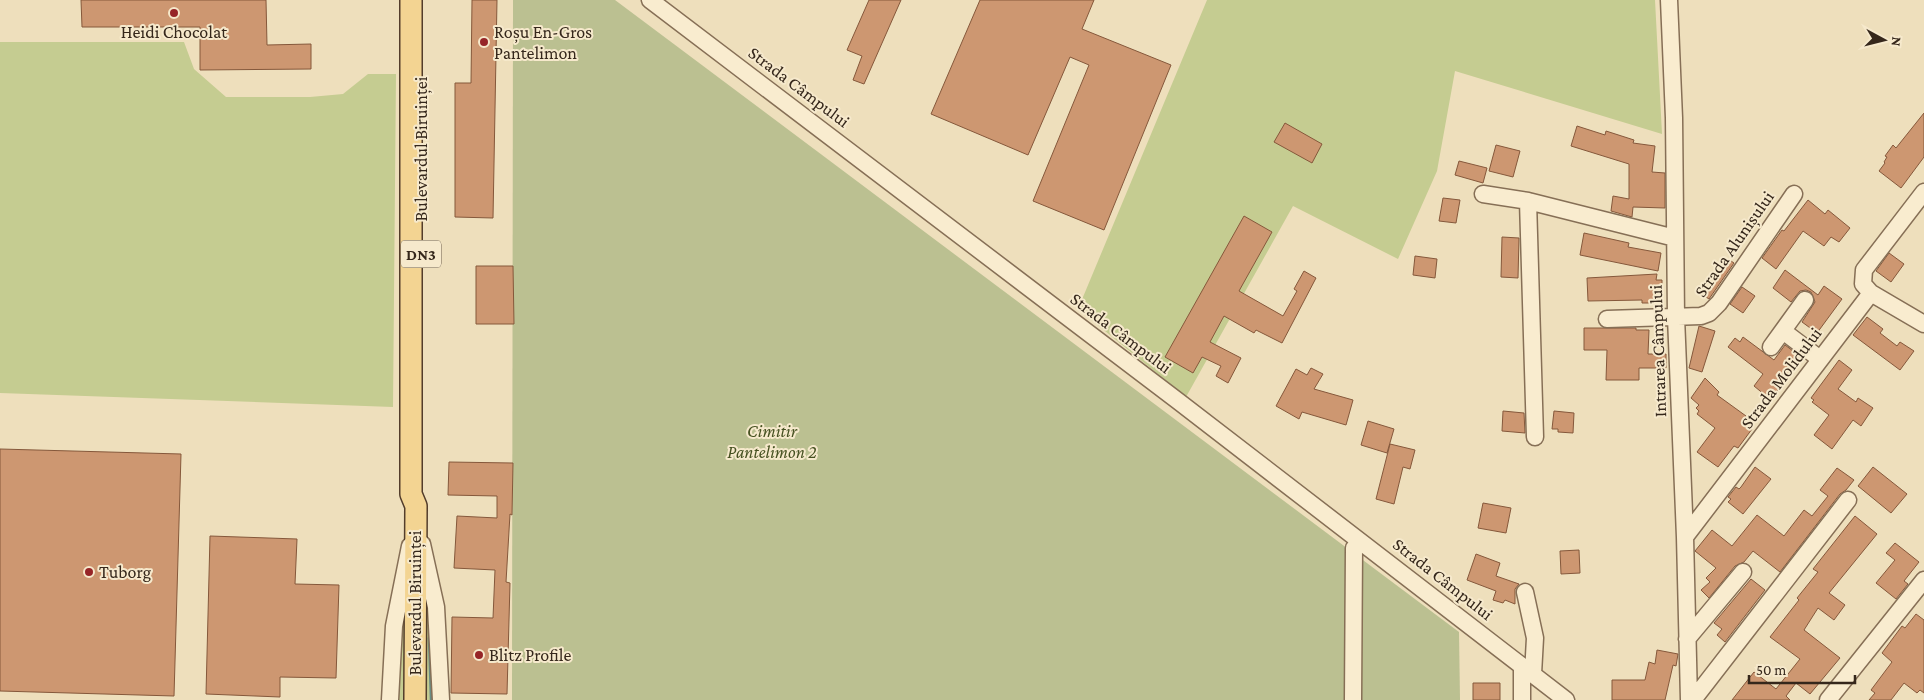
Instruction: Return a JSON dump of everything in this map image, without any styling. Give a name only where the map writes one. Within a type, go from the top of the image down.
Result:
[{"type":"main road","name":"Bulevardul Biruinței","points":[[411,0],[411,494],[416,511]]},
{"type":"main road","name":"Bulevardul Biruinței","points":[[415,700],[416,511],[421,494],[421,0]]},
{"type":"street","name":"Strada Câmpului","points":[[650,0],[1170,395],[1566,700]]},
{"type":"street","name":"Intrarea Câmpului","points":[[1668,0],[1674,118],[1676,317],[1687,639],[1691,700]]},
{"type":"street","points":[[1924,192],[1864,270],[1863,284],[1870,293],[1924,324]]},
{"type":"street","points":[[1483,194],[1528,200],[1675,238]]},
{"type":"street","name":"Strada Alunișului","points":[[1608,319],[1701,316],[1714,309],[1794,194]]},
{"type":"street","points":[[1528,200],[1535,437]]},
{"type":"street","name":"Strada Molidului","points":[[1685,537],[1870,293]]},
{"type":"street","points":[[1771,347],[1805,300]]},
{"type":"street","points":[[1782,331],[1820,360]]},
{"type":"street","points":[[1691,700],[1848,500]]},
{"type":"street","points":[[390,700],[394,626],[416,511]]},
{"type":"street","points":[[416,511],[436,607],[440,700]]},
{"type":"street","points":[[1353,700],[1354,548]]},
{"type":"street","points":[[1687,639],[1743,572]]},
{"type":"street","points":[[1828,700],[1924,580]]},
{"type":"street","points":[[1522,700],[1535,638],[1525,592]]},
{"type":"green space","name":"Cimitir Pantelimon 2","points":[[513,0],[615,0],[1459,632],[1460,700],[512,700]]},
{"type":"green space","points":[[1207,0],[1655,0],[1662,134],[1455,71],[1437,171],[1398,259],[1293,206],[1186,397],[1078,309]]},
{"type":"green space","points":[[0,42],[184,42],[194,69],[226,97],[310,97],[343,94],[368,74],[396,74],[393,407],[0,393]]},
{"type":"green space","points":[[406,618],[431,620],[435,700],[394,700],[399,624]]},
{"type":"building","points":[[81,0],[266,0],[267,45],[311,44],[311,69],[200,70],[200,27],[82,27]]},
{"type":"building","points":[[472,0],[497,0],[493,218],[455,217],[455,83],[471,83]]},
{"type":"building","points":[[869,0],[901,0],[864,84],[853,80],[862,56],[847,50]]},
{"type":"building","points":[[980,0],[1094,0],[1082,29],[1171,65],[1104,230],[1033,201],[1089,65],[1070,57],[1028,155],[931,114]]},
{"type":"building","points":[[1924,113],[1924,157],[1901,188],[1879,171],[1885,163],[1887,157],[1885,156],[1893,145],[1896,148]]},
{"type":"building","points":[[1285,123],[1322,144],[1312,163],[1274,142]]},
{"type":"building","points":[[1577,126],[1605,135],[1606,131],[1634,140],[1633,143],[1655,146],[1652,172],[1665,173],[1665,208],[1633,207],[1632,217],[1611,211],[1613,196],[1629,199],[1629,164],[1571,146]]},
{"type":"building","points":[[1496,145],[1520,151],[1513,177],[1489,171]]},
{"type":"building","points":[[1459,161],[1487,168],[1483,183],[1455,175]]},
{"type":"building","points":[[1443,198],[1460,200],[1456,223],[1439,221]]},
{"type":"building","points":[[1808,200],[1825,214],[1828,210],[1850,228],[1839,242],[1831,237],[1824,246],[1803,231],[1776,269],[1762,258],[1782,230],[1784,231]]},
{"type":"building","points":[[1244,216],[1272,232],[1239,291],[1283,316],[1297,291],[1294,289],[1304,271],[1316,278],[1282,343],[1256,330],[1254,333],[1224,316],[1210,342],[1241,358],[1228,383],[1216,376],[1221,366],[1202,357],[1193,373],[1165,357]]},
{"type":"building","points":[[1584,233],[1629,243],[1628,247],[1661,253],[1658,271],[1580,255]]},
{"type":"building","points":[[1502,237],[1519,238],[1518,278],[1501,277]]},
{"type":"building","points":[[1889,253],[1904,264],[1891,282],[1876,271]]},
{"type":"building","points":[[1415,256],[1437,259],[1435,278],[1413,275]]},
{"type":"building","points":[[1728,259],[1734,263],[1709,299],[1703,295]]},
{"type":"building","points":[[476,266],[513,266],[514,324],[476,324]]},
{"type":"building","points":[[1785,270],[1818,295],[1824,286],[1842,299],[1817,333],[1802,322],[1815,302],[1811,292],[1806,290],[1800,291],[1791,302],[1773,288]]},
{"type":"building","points":[[1657,274],[1656,280],[1662,280],[1662,303],[1642,303],[1642,300],[1588,301],[1587,278]]},
{"type":"building","points":[[1742,287],[1755,296],[1743,313],[1730,304]]},
{"type":"building","points":[[1867,317],[1883,329],[1880,333],[1897,346],[1900,342],[1914,351],[1900,370],[1853,335]]},
{"type":"building","points":[[1699,326],[1715,331],[1702,372],[1689,368]]},
{"type":"building","points":[[1584,328],[1636,328],[1636,330],[1649,330],[1648,354],[1666,354],[1666,368],[1639,368],[1639,380],[1606,380],[1607,350],[1584,350]]},
{"type":"building","points":[[1743,337],[1774,360],[1785,345],[1801,357],[1771,400],[1754,386],[1763,374],[1728,347],[1735,338],[1740,342]]},
{"type":"building","points":[[1839,360],[1852,370],[1838,389],[1856,402],[1858,398],[1873,408],[1861,426],[1853,420],[1832,449],[1814,435],[1829,415],[1812,402],[1814,400],[1811,398]]},
{"type":"building","points":[[1311,368],[1323,374],[1314,389],[1353,400],[1346,425],[1302,412],[1299,419],[1276,406],[1296,369],[1307,375]]},
{"type":"building","points":[[1705,378],[1719,392],[1717,395],[1746,416],[1742,421],[1752,429],[1738,448],[1734,446],[1718,467],[1697,452],[1715,428],[1697,414],[1699,411],[1696,408],[1699,405],[1691,398]]},
{"type":"building","points":[[1503,411],[1524,413],[1525,433],[1502,431]]},
{"type":"building","points":[[1554,411],[1574,413],[1573,433],[1558,432],[1558,429],[1552,429]]},
{"type":"building","points":[[1368,421],[1394,429],[1387,453],[1361,445]]},
{"type":"building","points":[[1390,444],[1415,450],[1410,469],[1403,467],[1394,504],[1376,499]]},
{"type":"building","name":"Tuborg","points":[[0,449],[181,454],[174,696],[0,691]]},
{"type":"building","points":[[449,462],[513,463],[512,515],[510,514],[506,582],[510,583],[507,694],[451,693],[452,617],[493,618],[495,570],[454,568],[457,516],[497,518],[497,496],[448,495]]},
{"type":"building","points":[[1755,467],[1771,479],[1743,514],[1728,502],[1731,499],[1728,497],[1736,487],[1739,489],[1741,487]]},
{"type":"building","points":[[1873,467],[1907,494],[1891,513],[1858,486]]},
{"type":"building","points":[[1837,468],[1854,480],[1840,494],[1780,572],[1753,551],[1744,562],[1735,566],[1709,598],[1701,590],[1710,582],[1706,578],[1716,568],[1695,551],[1712,530],[1732,546],[1757,515],[1784,536],[1804,510],[1812,516],[1828,496],[1820,490]]},
{"type":"building","points":[[1483,503],[1511,508],[1506,533],[1478,528]]},
{"type":"building","points":[[1855,516],[1877,534],[1829,593],[1845,605],[1834,620],[1818,608],[1804,630],[1840,658],[1810,694],[1796,683],[1786,696],[1790,700],[1732,700],[1754,672],[1776,689],[1800,659],[1770,637],[1818,572],[1813,569]]},
{"type":"building","points":[[210,536],[297,539],[295,584],[339,585],[336,678],[280,677],[280,697],[206,694]]},
{"type":"building","points":[[1895,543],[1919,562],[1904,581],[1908,584],[1896,599],[1876,583],[1895,560],[1886,553]]},
{"type":"building","points":[[1579,550],[1580,573],[1561,574],[1560,551]]},
{"type":"building","points":[[1476,554],[1500,563],[1496,576],[1519,584],[1515,589],[1515,604],[1505,600],[1503,603],[1493,600],[1496,591],[1467,580]]},
{"type":"building","points":[[1751,579],[1765,590],[1725,642],[1717,635],[1722,629],[1714,623]]},
{"type":"building","points":[[1916,614],[1924,620],[1924,693],[1920,690],[1917,693],[1904,683],[1891,700],[1869,700],[1875,693],[1871,690],[1892,662],[1882,653],[1902,626],[1905,628]]},
{"type":"building","points":[[1657,650],[1678,654],[1676,666],[1673,665],[1665,700],[1612,700],[1612,680],[1645,680],[1649,662],[1655,664]]},
{"type":"building","points":[[1473,683],[1500,683],[1500,700],[1473,700]]},
{"type":"waterway","points":[[430,638],[432,700]]},
{"type":"place","name":"Heidi Chocolat","points":[[174,13]]},
{"type":"place","name":"Roșu En-Gros Pantelimon","points":[[484,42]]},
{"type":"place","name":"Tuborg","points":[[89,572]]},
{"type":"place","name":"Blitz Profile","points":[[479,655]]}]
